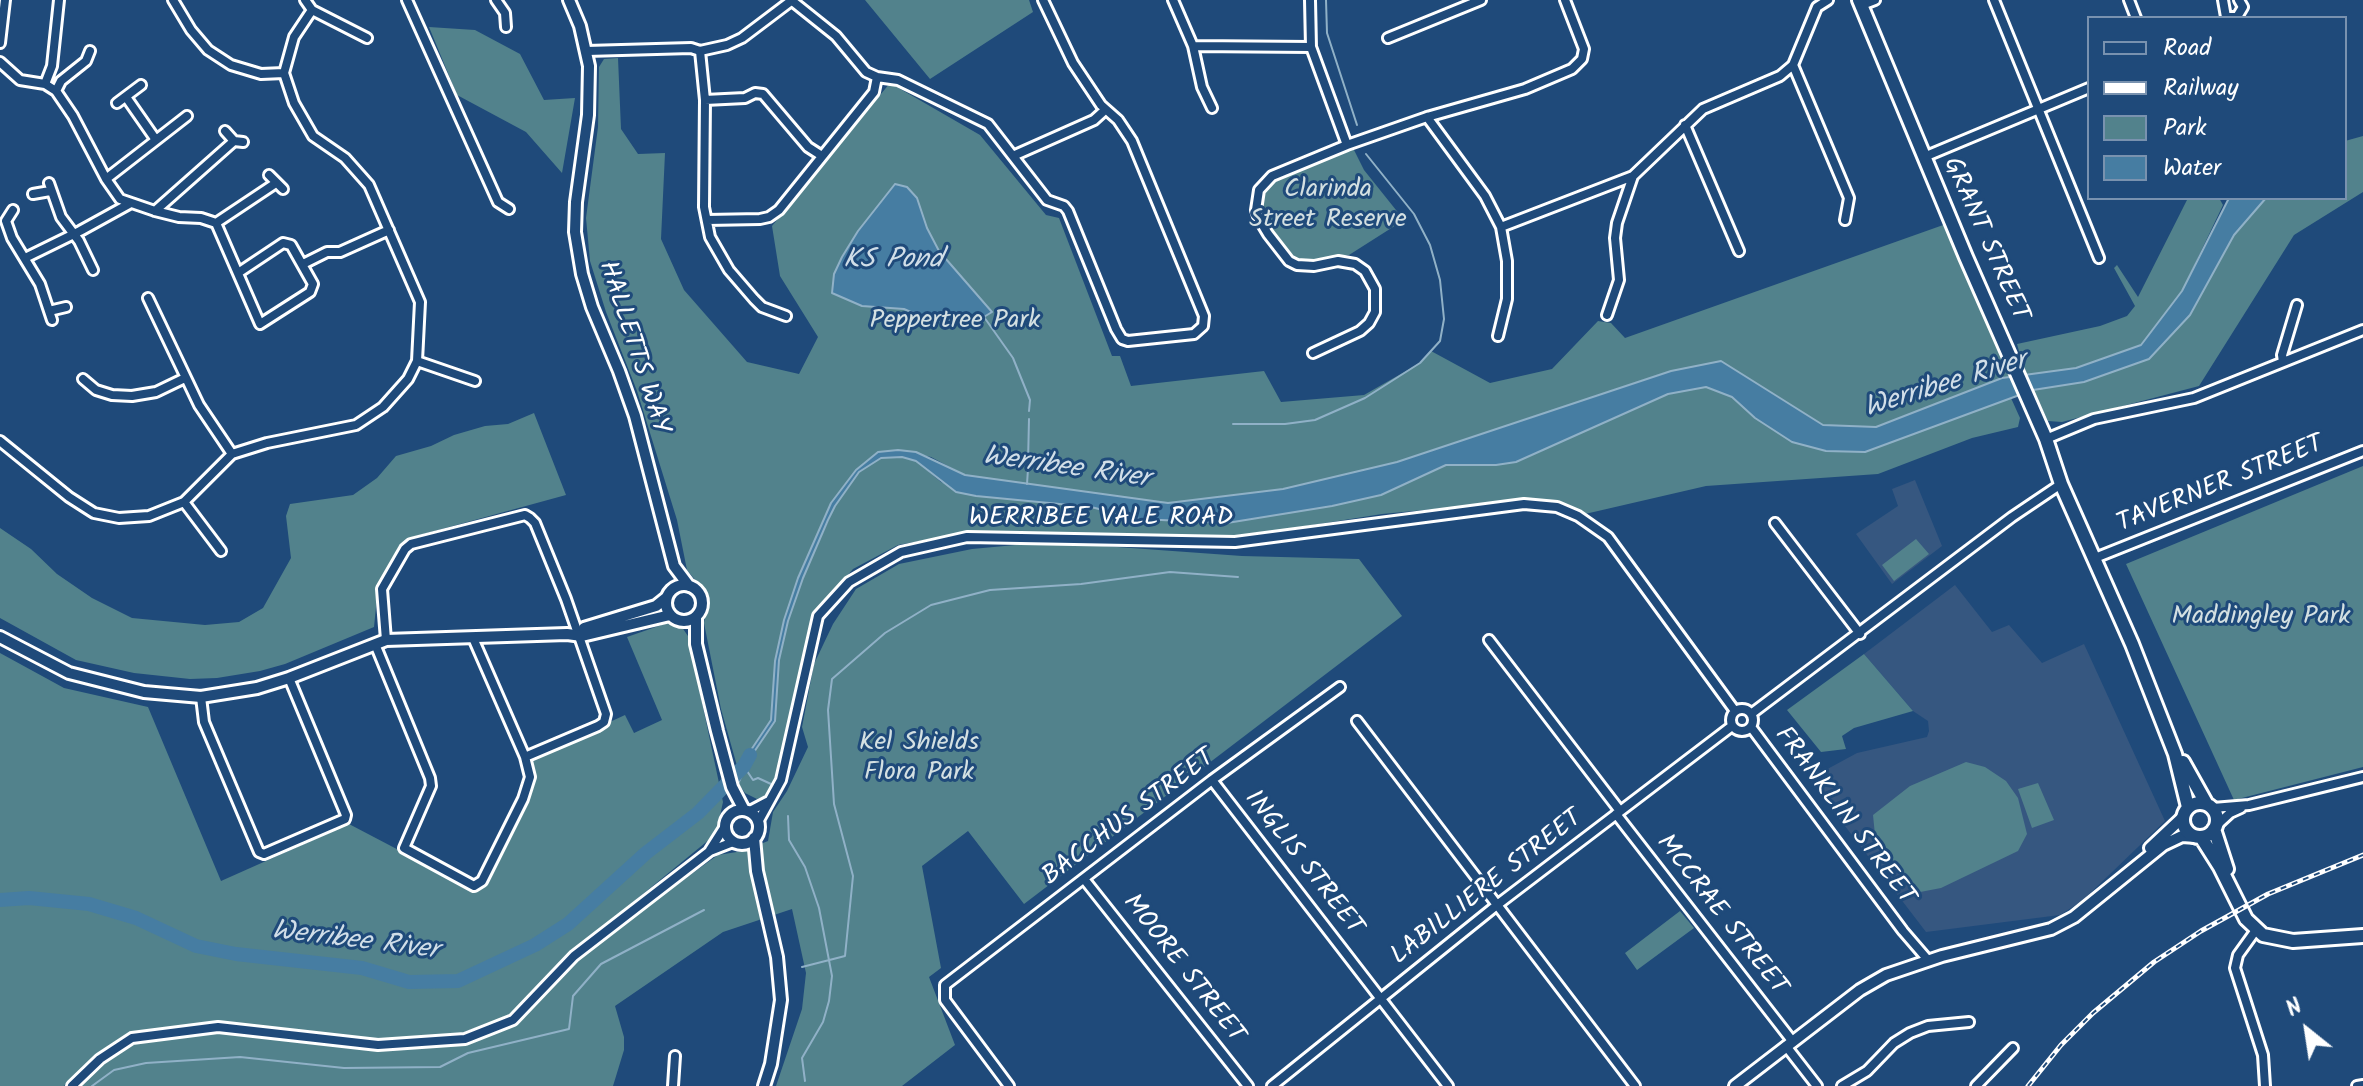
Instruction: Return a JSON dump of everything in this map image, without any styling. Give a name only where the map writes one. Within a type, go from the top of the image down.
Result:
[{"type":"main road","name":"GRANT STREET","points":[[1860,3],[2016,366],[2061,484],[2162,719],[2179,767],[2185,812]]},
{"type":"main road","name":"GRANT STREET","points":[[2162,719],[2210,805]]},
{"type":"main road","points":[[2235,895],[2216,827],[2217,815],[2210,805],[2198,802],[2185,812],[2185,829],[2198,837],[2235,895],[2246,919],[2256,930],[2273,939],[2293,941],[2363,936]]},
{"type":"main road","points":[[2198,837],[2216,827]]},
{"type":"street","points":[[0,43],[5,0]]},
{"type":"street","points":[[45,84],[52,66],[59,0]]},
{"type":"street","points":[[173,0],[191,30],[208,50],[231,65],[261,74],[284,73]]},
{"type":"street","points":[[305,0],[312,10],[367,38]]},
{"type":"street","points":[[407,0],[498,202],[509,209]]},
{"type":"street","points":[[496,0],[505,13],[506,27]]},
{"type":"street","name":"HALLETTS WAY","points":[[569,0],[587,51],[590,82],[576,202],[575,232],[582,274],[635,416],[674,566],[689,586]]},
{"type":"street","points":[[587,51],[691,48],[700,51],[727,45],[742,38],[791,1],[836,36],[866,72],[898,80],[988,124],[1047,200],[1064,206],[1068,211],[1122,339],[1128,341],[1194,334],[1203,326],[1204,316],[1132,141],[1118,120],[1105,110],[1073,63],[1043,0]]},
{"type":"street","points":[[1173,0],[1193,46],[1202,87],[1212,108]]},
{"type":"street","points":[[1310,0],[1311,47],[1347,145]]},
{"type":"street","points":[[1388,38],[1481,0]]},
{"type":"street","points":[[1313,353],[1360,331],[1369,323],[1375,312],[1375,289],[1365,271],[1355,264],[1338,261],[1314,266],[1289,261],[1259,219],[1259,190],[1272,176],[1347,145],[1427,117],[1525,89],[1578,65],[1584,49],[1565,0]]},
{"type":"street","points":[[1501,227],[1633,176],[1703,109],[1780,76],[1793,65],[1817,7],[1828,0]]},
{"type":"street","points":[[1860,3],[1875,0]]},
{"type":"street","points":[[1994,0],[2099,258]]},
{"type":"street","points":[[0,441],[69,497],[94,513],[119,518],[149,516],[184,502],[232,454],[267,443],[356,425],[383,407],[408,379],[417,361],[420,302],[369,185],[345,158],[313,136],[294,103],[284,73],[294,37],[312,10]]},
{"type":"street","points":[[1193,46],[1311,47]]},
{"type":"street","points":[[56,91],[61,81],[86,61],[90,51]]},
{"type":"street","points":[[700,51],[705,100],[704,207],[710,237],[729,270],[762,307],[786,316]]},
{"type":"street","points":[[0,62],[20,80],[45,84],[56,91],[120,199],[155,211],[216,223],[260,324],[310,292],[313,284],[291,245],[283,243],[238,273]]},
{"type":"street","points":[[1793,65],[1849,198],[1845,220]]},
{"type":"street","points":[[707,220],[769,217],[874,92],[877,77]]},
{"type":"street","points":[[117,103],[141,85]]},
{"type":"street","points":[[1924,157],[2087,89]]},
{"type":"street","points":[[705,100],[763,94],[808,147],[822,156]]},
{"type":"street","points":[[126,97],[156,140]]},
{"type":"street","points":[[1013,156],[1094,120],[1105,110]]},
{"type":"street","points":[[106,179],[187,116]]},
{"type":"street","points":[[1427,117],[1485,196],[1501,227],[1507,261],[1507,299],[1498,336]]},
{"type":"street","points":[[1685,125],[1739,251]]},
{"type":"street","points":[[155,211],[239,142],[225,131]]},
{"type":"street","points":[[1607,315],[1619,280],[1615,238],[1617,223],[1633,176]]},
{"type":"street","points":[[216,223],[276,182]]},
{"type":"street","points":[[33,194],[50,187],[61,217],[93,270]]},
{"type":"street","points":[[25,258],[129,204]]},
{"type":"street","points":[[13,210],[3,221],[40,284],[51,316],[66,307]]},
{"type":"street","points":[[303,264],[327,252],[340,252],[389,230]]},
{"type":"street","points":[[148,298],[199,405],[232,454]]},
{"type":"street","points":[[2283,362],[2282,355],[2297,305]]},
{"type":"street","points":[[2046,439],[2094,419],[2194,398],[2363,330]]},
{"type":"street","points":[[417,361],[475,381]]},
{"type":"street","points":[[83,379],[96,390],[132,396],[156,392],[185,378]]},
{"type":"street","name":"TAVERNER STREET","points":[[2095,558],[2363,451]]},
{"type":"street","points":[[1751,714],[2021,510],[2061,484]]},
{"type":"street","points":[[184,502],[221,551]]},
{"type":"street","name":"WERRIBEE VALE ROAD","points":[[758,822],[781,780],[818,616],[849,582],[901,552],[967,537],[1235,542],[1524,504],[1557,507],[1578,516],[1608,537],[1735,711]]},
{"type":"street","points":[[473,638],[525,757],[530,777],[523,799],[478,885],[474,886],[408,852],[404,845],[431,786],[380,642],[382,589],[411,544],[525,515],[535,523],[566,599],[574,633],[606,718],[598,726],[525,757]]},
{"type":"street","points":[[1775,523],[1860,634]]},
{"type":"street","name":"HALLETTS WAY","points":[[669,594],[674,566]]},
{"type":"street","points":[[574,633],[656,606],[669,594],[689,586],[701,596],[695,640],[732,787],[758,822],[754,838],[757,871],[777,957],[781,1000],[771,1064],[764,1086]]},
{"type":"street","points":[[669,594],[674,618],[695,640]]},
{"type":"street","points":[[0,637],[69,673],[144,692],[201,697],[257,688],[380,642],[574,633],[696,617]]},
{"type":"street","name":"MCCRAE STREET","points":[[1489,640],[1790,1044],[1817,1086]]},
{"type":"street","points":[[201,697],[204,722],[259,852],[264,854],[345,819],[346,815],[289,678]]},
{"type":"street","name":"BACCHUS STREET","points":[[1009,1086],[945,1000],[945,985],[1212,780],[1340,687]]},
{"type":"street","points":[[1745,709],[1751,714],[1751,727],[1739,731],[1732,726],[1731,718],[1735,711],[1745,709]]},
{"type":"street","points":[[1357,721],[1635,1086]]},
{"type":"street","name":"LABILLIERE STREET","points":[[1272,1086],[1497,905],[1732,726]]},
{"type":"street","name":"FRANKLIN STREET","points":[[1751,727],[1928,960]]},
{"type":"street","points":[[2216,827],[2230,813],[2249,805],[2363,777]]},
{"type":"street","name":"INGLIS STREET","points":[[1212,780],[1448,1086]]},
{"type":"street","points":[[72,1086],[100,1059],[132,1038],[218,1027],[378,1045],[465,1039],[513,1020],[574,956],[710,851],[729,814],[732,787]]},
{"type":"street","points":[[729,814],[767,802]]},
{"type":"street","points":[[2210,805],[2249,805]]},
{"type":"street","points":[[2087,906],[2185,812]]},
{"type":"street","points":[[724,828],[757,871]]},
{"type":"street","points":[[1735,1086],[1860,990],[1886,975],[1928,960],[2039,934],[2062,924],[2163,845],[2182,836],[2198,837]]},
{"type":"street","points":[[710,851],[754,838]]},
{"type":"street","name":"MOORE STREET","points":[[1084,879],[1248,1086]]},
{"type":"street","points":[[2256,930],[2238,955],[2235,968],[2263,1055],[2265,1086]]},
{"type":"street","name":"FRANKLIN STREET","points":[[1903,931],[1915,964]]},
{"type":"street","points":[[1842,1086],[1867,1071],[1894,1043],[1910,1033],[1928,1026],[1969,1022]]},
{"type":"street","points":[[1976,1086],[2013,1048]]},
{"type":"street","points":[[673,1086],[675,1056]]},
{"type":"shaded area","points":[[1915,480],[1942,546],[1892,584],[1856,534],[1898,506],[1892,489]]},
{"type":"shaded area","points":[[1955,585],[1992,632],[2009,625],[2042,663],[2084,644],[2165,821],[2082,901],[2060,915],[1926,932],[1809,779],[1857,753],[1927,737],[1928,721],[1913,711],[1864,654]]},
{"type":"green space","points":[[865,0],[1029,0],[1033,12],[930,79]]},
{"type":"green space","points":[[429,27],[475,30],[520,54],[544,100],[575,98],[562,173],[526,132],[457,95]]},
{"type":"green space","name":"Peppertree Park","points":[[618,58],[621,129],[638,154],[665,153],[661,239],[684,290],[747,362],[799,374],[818,337],[780,276],[772,226],[890,83],[980,135],[1046,215],[1059,218],[1112,356],[1120,356],[1131,386],[1264,371],[1281,402],[1364,395],[1420,363],[1431,351],[1490,383],[1552,369],[1598,321],[1611,323],[1625,338],[1946,224],[2010,378],[1876,427],[1823,425],[1721,361],[1667,372],[1397,462],[1283,489],[1168,503],[965,475],[931,457],[898,450],[856,470],[831,503],[798,578],[784,620],[775,661],[771,720],[739,773],[721,709],[704,623],[707,604],[701,587],[687,570],[677,520],[637,391],[590,261],[586,218],[598,127],[599,67],[604,59]]},
{"type":"green space","points":[[2363,136],[2363,192],[2294,235],[2199,386],[2062,422],[2048,421],[2033,390],[2084,382],[2190,315],[2234,235],[2264,200],[2347,200],[2347,140]]},
{"type":"green space","name":"Clarinda Street Reserve","points":[[1352,146],[1364,170],[1404,220],[1349,255],[1313,262],[1298,261],[1271,232],[1259,211],[1263,192],[1273,178]]},
{"type":"green space","points":[[2187,200],[2220,200],[2223,205],[2182,291],[2141,345],[2076,368],[2026,376],[2017,344],[2100,326],[2127,316],[2135,306],[2114,268],[2117,265],[2138,297]]},
{"type":"green space","points":[[1706,387],[1732,397],[1755,418],[1792,442],[1826,451],[1865,452],[2011,398],[2020,418],[2018,427],[1972,438],[1878,474],[1706,486],[1585,514],[1566,504],[1520,501],[1382,514],[1262,533],[1212,537],[970,532],[898,545],[853,569],[815,613],[775,780],[768,795],[757,799],[745,793],[738,783],[750,758],[775,721],[779,660],[803,578],[835,506],[859,472],[881,458],[902,457],[916,461],[941,482],[976,496],[1091,507],[1139,519],[1227,523],[1381,495],[1446,465],[1516,462],[1668,394]]},
{"type":"green space","points":[[534,413],[566,495],[409,538],[399,546],[378,587],[374,627],[285,664],[217,678],[190,679],[134,673],[76,660],[0,618],[0,528],[92,598],[132,618],[205,625],[239,622],[263,608],[291,558],[286,516],[290,504],[353,495],[377,478],[396,456],[431,446],[454,435],[485,426],[508,424]]},
{"type":"green space","name":"Maddingley Park","points":[[2363,466],[2363,767],[2234,800],[2126,564]]},
{"type":"green space","points":[[1916,539],[1929,554],[1894,581],[1882,565]]},
{"type":"green space","name":"Kel Shields Flora Park","points":[[1048,542],[1242,556],[1359,559],[1402,616],[1024,904],[968,831],[922,866],[941,968],[929,977],[955,1045],[902,1086],[776,1086],[802,1009],[806,973],[792,909],[723,932],[615,1006],[624,1037],[624,1050],[613,1086],[79,1086],[102,1062],[133,1042],[220,1032],[380,1050],[463,1044],[513,1024],[577,958],[708,862],[718,855],[743,851],[768,841],[773,812],[808,747],[802,727],[814,664],[833,624],[856,589],[899,564],[972,549]]},
{"type":"green space","points":[[670,622],[679,623],[688,636],[723,802],[716,834],[571,953],[509,1016],[461,1033],[378,1040],[218,1023],[129,1033],[96,1054],[64,1086],[0,1086],[0,653],[64,688],[148,707],[221,881],[349,824],[473,889],[483,885],[527,800],[535,777],[529,759],[625,715],[634,733],[662,720],[627,637]]},
{"type":"green space","points":[[1864,654],[1913,711],[1854,728],[1842,736],[1846,749],[1821,752],[1787,710]]},
{"type":"green space","points":[[1966,762],[1985,767],[2006,781],[2018,798],[2027,834],[2018,851],[1941,888],[1915,893],[1876,845],[1873,815],[1910,786]]},
{"type":"green space","points":[[2038,783],[2054,820],[2032,828],[2018,789]]},
{"type":"green space","points":[[1680,911],[1694,928],[1637,970],[1625,953]]},
{"type":"water","name":"KS Pond","points":[[895,184],[907,187],[917,198],[939,251],[992,312],[974,323],[929,320],[904,309],[862,306],[832,293],[834,274],[842,257]]},
{"type":"water","points":[[2228,200],[2264,200],[2234,235],[2190,315],[2149,359],[2084,382],[2033,390],[1865,452],[1826,451],[1792,442],[1755,418],[1732,397],[1706,387],[1668,394],[1516,462],[1446,465],[1381,495],[1227,523],[1139,519],[1091,507],[976,496],[956,492],[916,461],[902,457],[881,458],[859,472],[828,520],[788,621],[779,660],[775,721],[750,758],[736,788],[733,786],[747,756],[771,720],[775,661],[798,578],[831,503],[856,470],[878,452],[916,452],[965,475],[1168,503],[1283,489],[1397,462],[1671,371],[1721,361],[1823,425],[1876,427],[2002,378],[2076,368],[2141,345],[2182,291]]},
{"type":"waterway","points":[[1326,0],[1327,33],[1357,125]]},
{"type":"waterway","points":[[1233,424],[1285,424],[1315,420],[1365,398],[1420,363],[1440,341],[1444,319],[1440,280],[1430,245],[1414,214],[1366,154]]},
{"type":"waterway","points":[[984,317],[1013,358],[1030,400],[1029,411]]},
{"type":"waterway","points":[[1028,463],[1029,419]]},
{"type":"waterway","points":[[1027,484],[1028,469]]},
{"type":"waterway","points":[[802,967],[845,956],[853,876],[834,804],[828,710],[832,679],[885,633],[931,605],[990,590],[1081,584],[1170,572],[1238,577]]},
{"type":"waterway","name":"Werribee River","points":[[0,900],[29,898],[89,904],[136,918],[196,946],[236,954],[362,968],[409,982],[458,981],[535,945],[568,924],[646,853],[698,813],[744,766],[750,755]]},
{"type":"waterway","points":[[745,768],[753,780],[758,778],[771,784]]},
{"type":"waterway","points":[[788,816],[789,840],[805,867],[819,908],[832,976],[823,1022],[802,1058],[805,1081]]},
{"type":"waterway","points":[[92,1086],[114,1070],[146,1063],[240,1057],[344,1068],[440,1067],[468,1053],[569,1029],[573,996],[601,964],[704,910]]},
{"type":"railway","points":[[2028,1086],[2061,1045],[2093,1013],[2154,962],[2201,931],[2268,894],[2363,855]]}]
